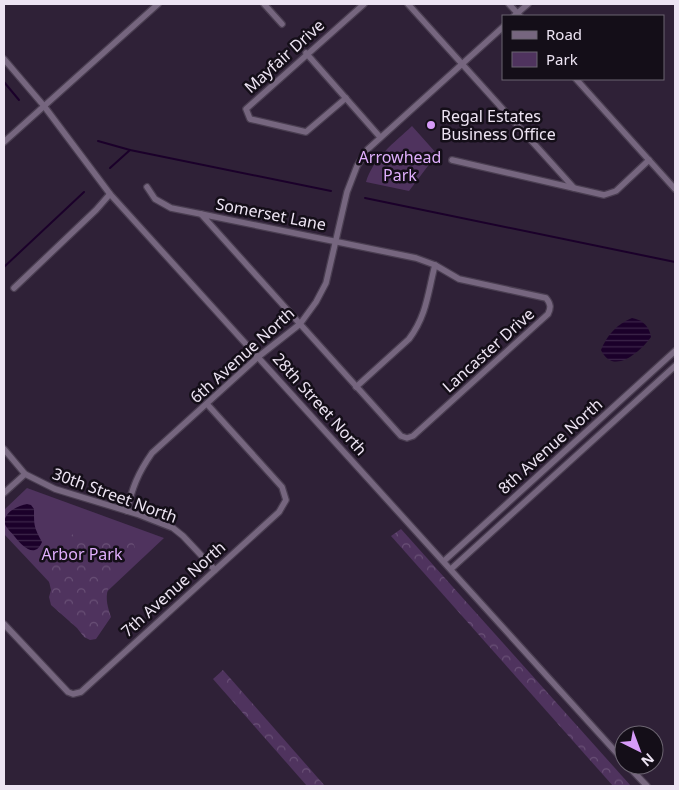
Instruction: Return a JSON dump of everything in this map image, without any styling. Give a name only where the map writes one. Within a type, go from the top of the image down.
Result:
[{"type":"street","points":[[4,142],[158,4]]},
{"type":"street","points":[[264,4],[282,24]]},
{"type":"street","name":"Mayfair Drive","points":[[346,98],[306,132],[250,120],[246,109],[306,53],[364,4]]},
{"type":"street","points":[[408,4],[574,188]]},
{"type":"street","points":[[509,4],[517,15],[528,4]]},
{"type":"street","name":"6th Avenue North","points":[[127,511],[132,489],[143,466],[152,453],[258,357],[300,324],[316,302],[326,283],[347,192],[357,166],[368,149],[502,28]]},
{"type":"street","points":[[306,53],[380,137]]},
{"type":"street","name":"28th Street North","points":[[4,59],[44,106],[110,194],[614,750]]},
{"type":"street","points":[[577,80],[675,189]]},
{"type":"street","points":[[452,160],[609,195],[616,191],[649,160]]},
{"type":"street","points":[[147,187],[154,199],[171,208],[201,214]]},
{"type":"street","points":[[14,288],[96,210],[110,194]]},
{"type":"street","name":"Somerset Lane","points":[[201,214],[335,241]]},
{"type":"street","name":"Somerset Lane","points":[[201,214],[300,324]]},
{"type":"street","name":"Lancaster Drive","points":[[300,324],[401,436],[407,438],[413,436],[548,314],[551,308],[550,302],[546,298],[459,279],[434,265],[416,258],[335,241]]},
{"type":"street","points":[[356,387],[416,330],[424,312],[434,265]]},
{"type":"street","name":"8th Avenue North","points":[[444,561],[675,351]]},
{"type":"street","name":"8th Avenue North","points":[[451,569],[675,366]]},
{"type":"street","name":"7th Avenue North","points":[[4,624],[63,688],[73,694],[81,692],[279,512],[286,500],[282,487],[207,404]]},
{"type":"street","name":"30th Street North","points":[[4,449],[25,474],[56,489],[127,511],[173,528],[215,570]]},
{"type":"street","points":[[4,493],[25,474]]},
{"type":"street","points":[[637,775],[646,786]]},
{"type":"green space","name":"Arrowhead Park","points":[[412,126],[437,154],[409,191],[366,182],[369,173],[379,158]]},
{"type":"green space","name":"Arbor Park","points":[[27,488],[164,538],[81,616],[4,534],[4,510]]},
{"type":"green space","points":[[401,529],[614,767],[614,775],[621,775],[631,786],[613,786],[391,536]]},
{"type":"green space","points":[[74,533],[98,541],[127,539],[132,541],[135,547],[131,557],[110,584],[107,600],[111,617],[96,639],[90,640],[84,637],[77,628],[51,605],[49,597],[51,590],[44,560]]},
{"type":"green space","points":[[223,670],[325,786],[307,786],[213,679]]},
{"type":"shaded area","points":[[632,318],[645,324],[651,337],[634,355],[626,359],[612,361],[606,358],[601,350],[609,335],[617,327]]},
{"type":"shaded area","points":[[27,504],[31,505],[34,509],[35,526],[42,542],[36,550],[28,549],[21,544],[5,524],[6,516],[9,513]]},
{"type":"waterway","points":[[4,82],[19,100]]},
{"type":"waterway","points":[[98,141],[130,150],[331,191]]},
{"type":"waterway","points":[[110,168],[130,150]]},
{"type":"waterway","points":[[4,267],[84,192]]},
{"type":"waterway","points":[[365,198],[675,262]]},
{"type":"place","name":"Regal Estates Business Office","points":[[431,125]]}]
